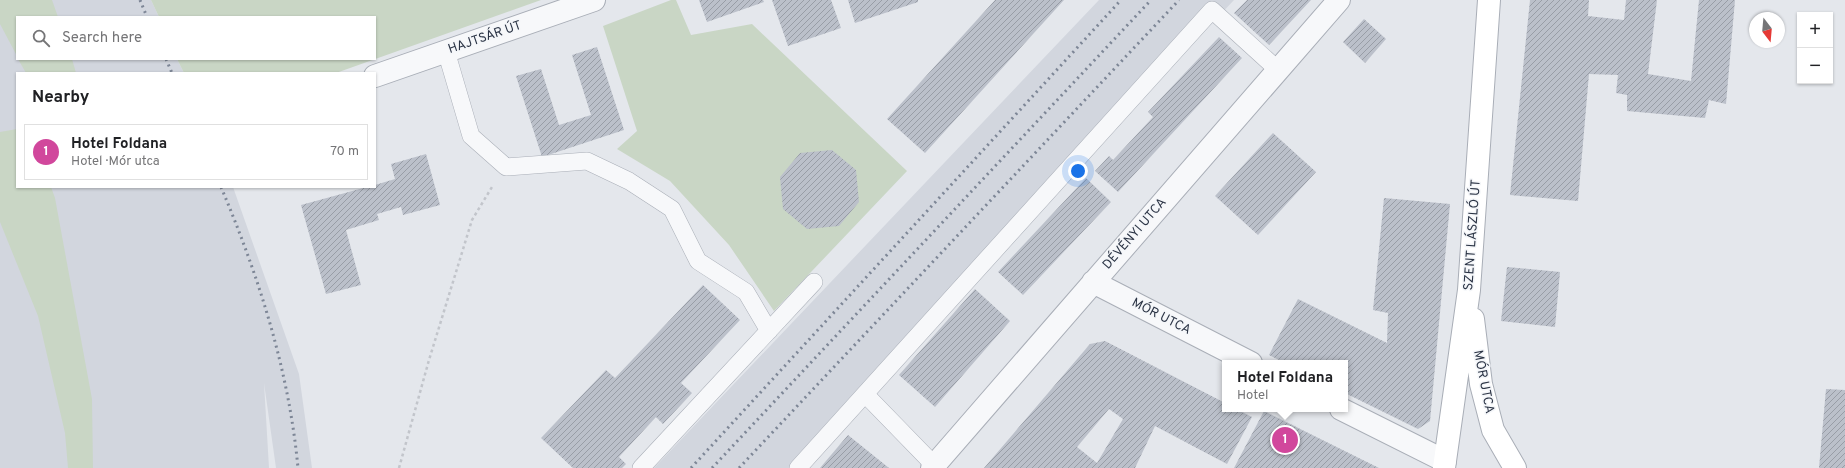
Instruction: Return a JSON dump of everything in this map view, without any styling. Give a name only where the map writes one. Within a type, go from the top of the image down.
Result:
[{"type":"street","name":"HAJTSÁR ÚT","points":[[376,76],[594,0]]},
{"type":"street","name":"DÉVÉNYI UTCA","points":[[933,466],[1339,0]]},
{"type":"street","name":"SZENT LÁSZLÓ ÚT","points":[[1445,465],[1469,290],[1489,0]]},
{"type":"street","name":"MÓR UTCA","points":[[1093,282],[1245,360]]},
{"type":"street","name":"MÓR UTCA","points":[[1469,290],[1481,384],[1493,430],[1516,468]]},
{"type":"street","points":[[1347,412],[1445,465]]},
{"type":"lane","points":[[798,468],[1212,10],[1278,70]]},
{"type":"lane","points":[[446,52],[471,136],[506,167],[587,161],[629,181],[672,209],[698,261],[746,292],[770,331]]},
{"type":"lane","points":[[641,468],[814,282]]},
{"type":"lane","points":[[865,394],[933,466]]},
{"type":"path","points":[[399,468],[429,360],[472,220],[486,195],[506,167]]},
{"type":"shaded area","points":[[0,0],[151,0],[159,16],[16,16],[16,60],[178,60],[184,72],[16,72],[16,188],[233,188],[299,374],[312,468],[276,468],[264,383],[269,468],[0,468]]},
{"type":"shaded area","points":[[1099,0],[1234,0],[1174,64],[809,468],[654,468]]},
{"type":"green space","points":[[0,0],[52,0],[58,16],[16,16],[16,54],[0,24]]},
{"type":"green space","points":[[151,0],[541,0],[376,59],[376,16],[159,16]]},
{"type":"green space","points":[[671,0],[676,0],[691,35],[752,24],[907,171],[774,311],[729,245],[670,181],[617,149],[637,131],[603,26]]},
{"type":"green space","points":[[19,60],[72,60],[76,72],[25,72]]},
{"type":"green space","points":[[178,60],[373,60],[339,72],[184,72]]},
{"type":"green space","points":[[16,129],[16,188],[51,188],[55,198],[92,399],[93,468],[68,468],[65,433],[38,316],[0,222],[0,132]]},
{"type":"building","points":[[699,0],[763,0],[764,2],[707,22]]},
{"type":"building","points":[[772,0],[831,0],[841,28],[788,46]]},
{"type":"building","points":[[848,0],[918,0],[918,2],[855,23]]},
{"type":"building","points":[[995,0],[1064,0],[925,153],[887,119]]},
{"type":"building","points":[[1247,0],[1311,0],[1269,45],[1234,13]]},
{"type":"building","points":[[1530,0],[1589,0],[1588,16],[1624,20],[1626,0],[1657,0],[1648,74],[1691,81],[1699,0],[1735,0],[1726,104],[1709,100],[1705,118],[1627,111],[1627,95],[1616,93],[1618,75],[1589,74],[1578,201],[1510,195]]},
{"type":"building","points":[[1364,19],[1386,39],[1365,63],[1343,42]]},
{"type":"building","points":[[1219,37],[1242,58],[1118,192],[1095,171],[1109,156],[1113,160],[1153,117],[1148,112]]},
{"type":"building","points":[[597,47],[624,130],[542,157],[516,76],[541,69],[559,125],[591,115],[572,55]]},
{"type":"building","points":[[1273,133],[1316,172],[1258,235],[1215,196]]},
{"type":"building","points":[[832,150],[856,170],[859,202],[839,226],[807,229],[783,209],[780,177],[800,153]]},
{"type":"building","points":[[426,154],[440,205],[403,215],[401,207],[377,214],[379,220],[346,230],[361,285],[326,294],[301,205],[363,188],[376,188],[376,185],[395,179],[391,164]]},
{"type":"building","points":[[1086,178],[1111,202],[1023,295],[998,272]]},
{"type":"building","points":[[1384,198],[1450,204],[1430,421],[1418,429],[1348,394],[1348,360],[1279,360],[1269,355],[1298,299],[1387,343],[1388,313],[1373,310]]},
{"type":"building","points":[[1507,267],[1560,272],[1555,327],[1501,321]]},
{"type":"building","points":[[703,285],[740,320],[681,383],[692,393],[663,424],[656,417],[619,457],[626,464],[622,468],[573,468],[541,438],[606,370],[615,378]]},
{"type":"building","points":[[975,289],[1010,321],[935,407],[899,375]]},
{"type":"building","points":[[1105,341],[1222,401],[1222,412],[1242,412],[1252,417],[1227,464],[1155,426],[1135,468],[984,468],[1090,344]],"holes":[[[1109,409],[1123,419],[1097,463],[1077,447]]]},
{"type":"building","points":[[1826,389],[1845,390],[1845,468],[1819,468]]},
{"type":"building","points":[[1263,412],[1266,412],[1379,468],[1234,468]]},
{"type":"building","points":[[848,435],[889,468],[820,468]]},
{"type":"railway","points":[[140,0],[147,16]]},
{"type":"railway","points":[[691,468],[1121,0]]},
{"type":"railway","points":[[712,468],[1151,0]]},
{"type":"railway","points":[[739,468],[1179,0]]},
{"type":"railway","points":[[166,60],[172,72]]},
{"type":"railway","points":[[221,188],[260,290],[280,360],[288,396],[298,468]]},
{"type":"place","name":"Hotel Foldana","points":[[1285,440]]}]
